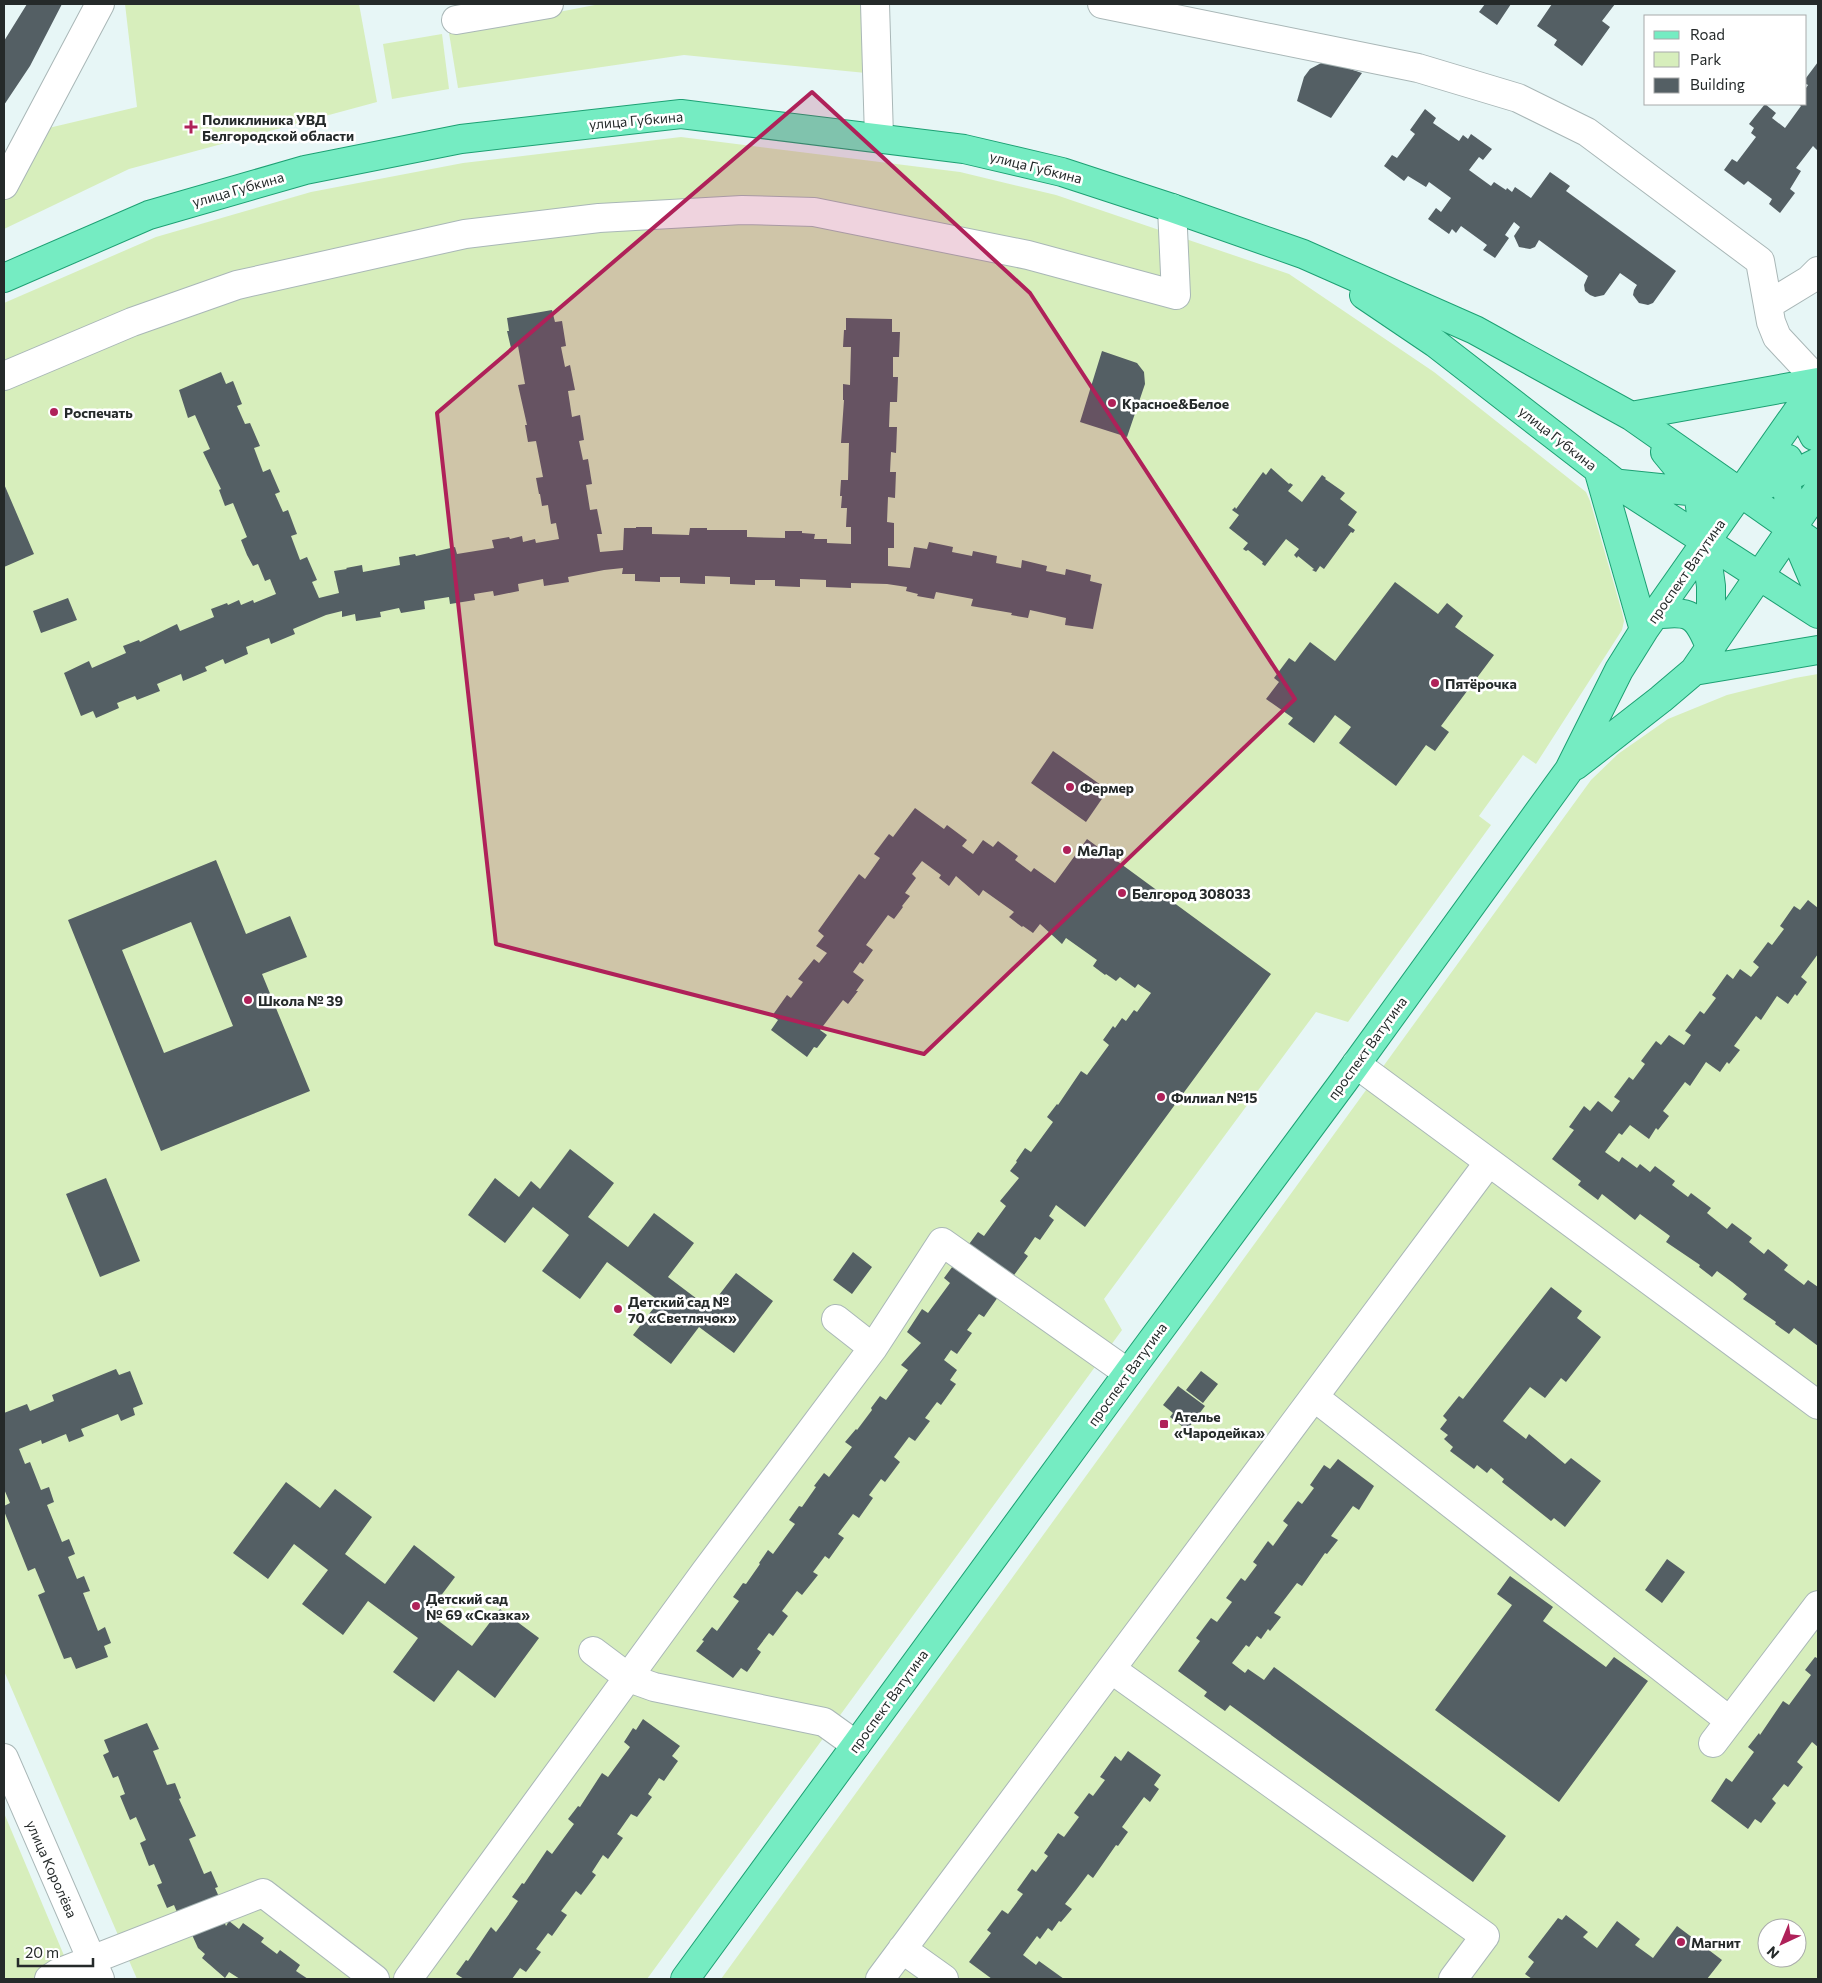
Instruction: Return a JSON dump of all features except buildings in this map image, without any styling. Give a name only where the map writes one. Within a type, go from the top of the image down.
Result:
[{"type":"main road","name":"улица Губкина","points":[[4,278],[149,215],[305,170],[461,139],[681,114],[964,149],[1062,172],[1303,254],[1474,330],[1639,422],[1818,547]]},
{"type":"main road","name":"улица Губкина","points":[[1303,254],[1435,343],[1607,476],[1818,614]]},
{"type":"main road","points":[[1639,422],[1815,386]]},
{"type":"main road","points":[[1815,386],[1807,422],[1814,436],[1818,438]]},
{"type":"main road","points":[[1649,623],[1711,586],[1760,577],[1816,579],[1792,529],[1786,478],[1790,431],[1815,386]]},
{"type":"main road","name":"проспект Ватутина","points":[[685,1979],[1570,770],[1619,670],[1649,623],[1815,386]]},
{"type":"main road","points":[[1607,476],[1636,478],[1650,469],[1654,453],[1639,422]]},
{"type":"main road","points":[[1639,422],[1698,492],[1711,586],[1711,649]]},
{"type":"main road","points":[[1607,476],[1698,492],[1740,493],[1786,478],[1818,462]]},
{"type":"main road","points":[[1607,476],[1649,623]]},
{"type":"main road","name":"проспект Ватутина","points":[[1570,770],[1661,700],[1694,671],[1711,649],[1818,490]]},
{"type":"main road","points":[[1649,623],[1674,612],[1690,615],[1702,627],[1711,649]]},
{"type":"main road","points":[[1694,671],[1818,650]]},
{"type":"street","points":[[4,185],[100,4]]},
{"type":"street","points":[[456,20],[548,4]]},
{"type":"street","points":[[875,4],[879,137]]},
{"type":"street","points":[[1102,4],[1418,68],[1518,98],[1587,132],[1760,261],[1771,322],[1777,337],[1815,386]]},
{"type":"street","points":[[4,376],[132,322],[237,285],[465,234],[598,218],[742,210],[814,212],[1028,255],[1176,294],[1172,208]]},
{"type":"street","points":[[1768,305],[1809,280],[1818,271]]},
{"type":"street","points":[[1792,529],[1818,516]]},
{"type":"street","points":[[1356,1064],[1818,1405]]},
{"type":"street","points":[[880,1979],[1489,1162]]},
{"type":"street","points":[[408,1979],[705,1572],[872,1348],[942,1242],[1128,1373]]},
{"type":"street","points":[[836,1319],[872,1348]]},
{"type":"street","points":[[1314,1397],[1730,1720]]},
{"type":"street","points":[[1713,1743],[1818,1605]]},
{"type":"street","points":[[593,1651],[629,1678],[654,1687],[824,1722],[856,1744]]},
{"type":"street","points":[[1111,1669],[1485,1936],[1454,1979]]},
{"type":"street","name":"улица Королёва","points":[[4,1758],[96,1970]]},
{"type":"street","points":[[49,1979],[58,1973],[96,1970],[263,1893],[375,1979]]},
{"type":"street","points":[[902,1949],[944,1979]]},
{"type":"highlighted area","points":[[812,92],[1030,293],[1295,699],[924,1054],[496,944],[437,413]]},
{"type":"green space","points":[[125,4],[359,4],[377,102],[129,169],[4,229],[4,194],[36,131],[137,107]]},
{"type":"green space","points":[[600,4],[864,4],[866,73],[684,55],[458,88],[449,33]]},
{"type":"green space","points":[[442,34],[449,89],[392,99],[383,44]]},
{"type":"green space","points":[[681,137],[960,172],[1056,195],[1289,274],[1434,372],[1586,492],[1622,612],[1624,621],[1622,630],[1536,764],[1523,755],[1479,816],[1491,825],[1348,1022],[1316,1012],[1104,1299],[1122,1330],[647,1979],[137,1979],[4,1671],[4,303],[156,237],[311,192],[463,163]]},
{"type":"green space","points":[[1818,674],[1818,1979],[721,1979],[1591,780],[1618,754],[1668,719],[1727,695]]},
{"type":"green space","points":[[4,1813],[68,1965],[43,1979],[4,1979]]},
{"type":"place","name":"Поликлиника УВД Белгородской области","points":[[191,127]]},
{"type":"place","name":"Красное&Белое","points":[[1112,403]]},
{"type":"place","name":"Роспечать","points":[[54,412]]},
{"type":"place","name":"Пятёрочка","points":[[1435,683]]},
{"type":"place","name":"Фермер","points":[[1070,787]]},
{"type":"place","name":"МеЛар","points":[[1067,850]]},
{"type":"place","name":"Белгород 308033","points":[[1122,893]]},
{"type":"place","name":"Школа № 39","points":[[248,1000]]},
{"type":"place","name":"Филиал №15","points":[[1161,1097]]},
{"type":"place","name":"Детский сад № 70 «Светлячок»","points":[[618,1309]]},
{"type":"place","name":"Ателье «Чародейка»","points":[[1164,1424]]},
{"type":"place","name":"Детский сад № 69 «Сказка»","points":[[416,1606]]},
{"type":"place","name":"Магнит","points":[[1681,1942]]}]
